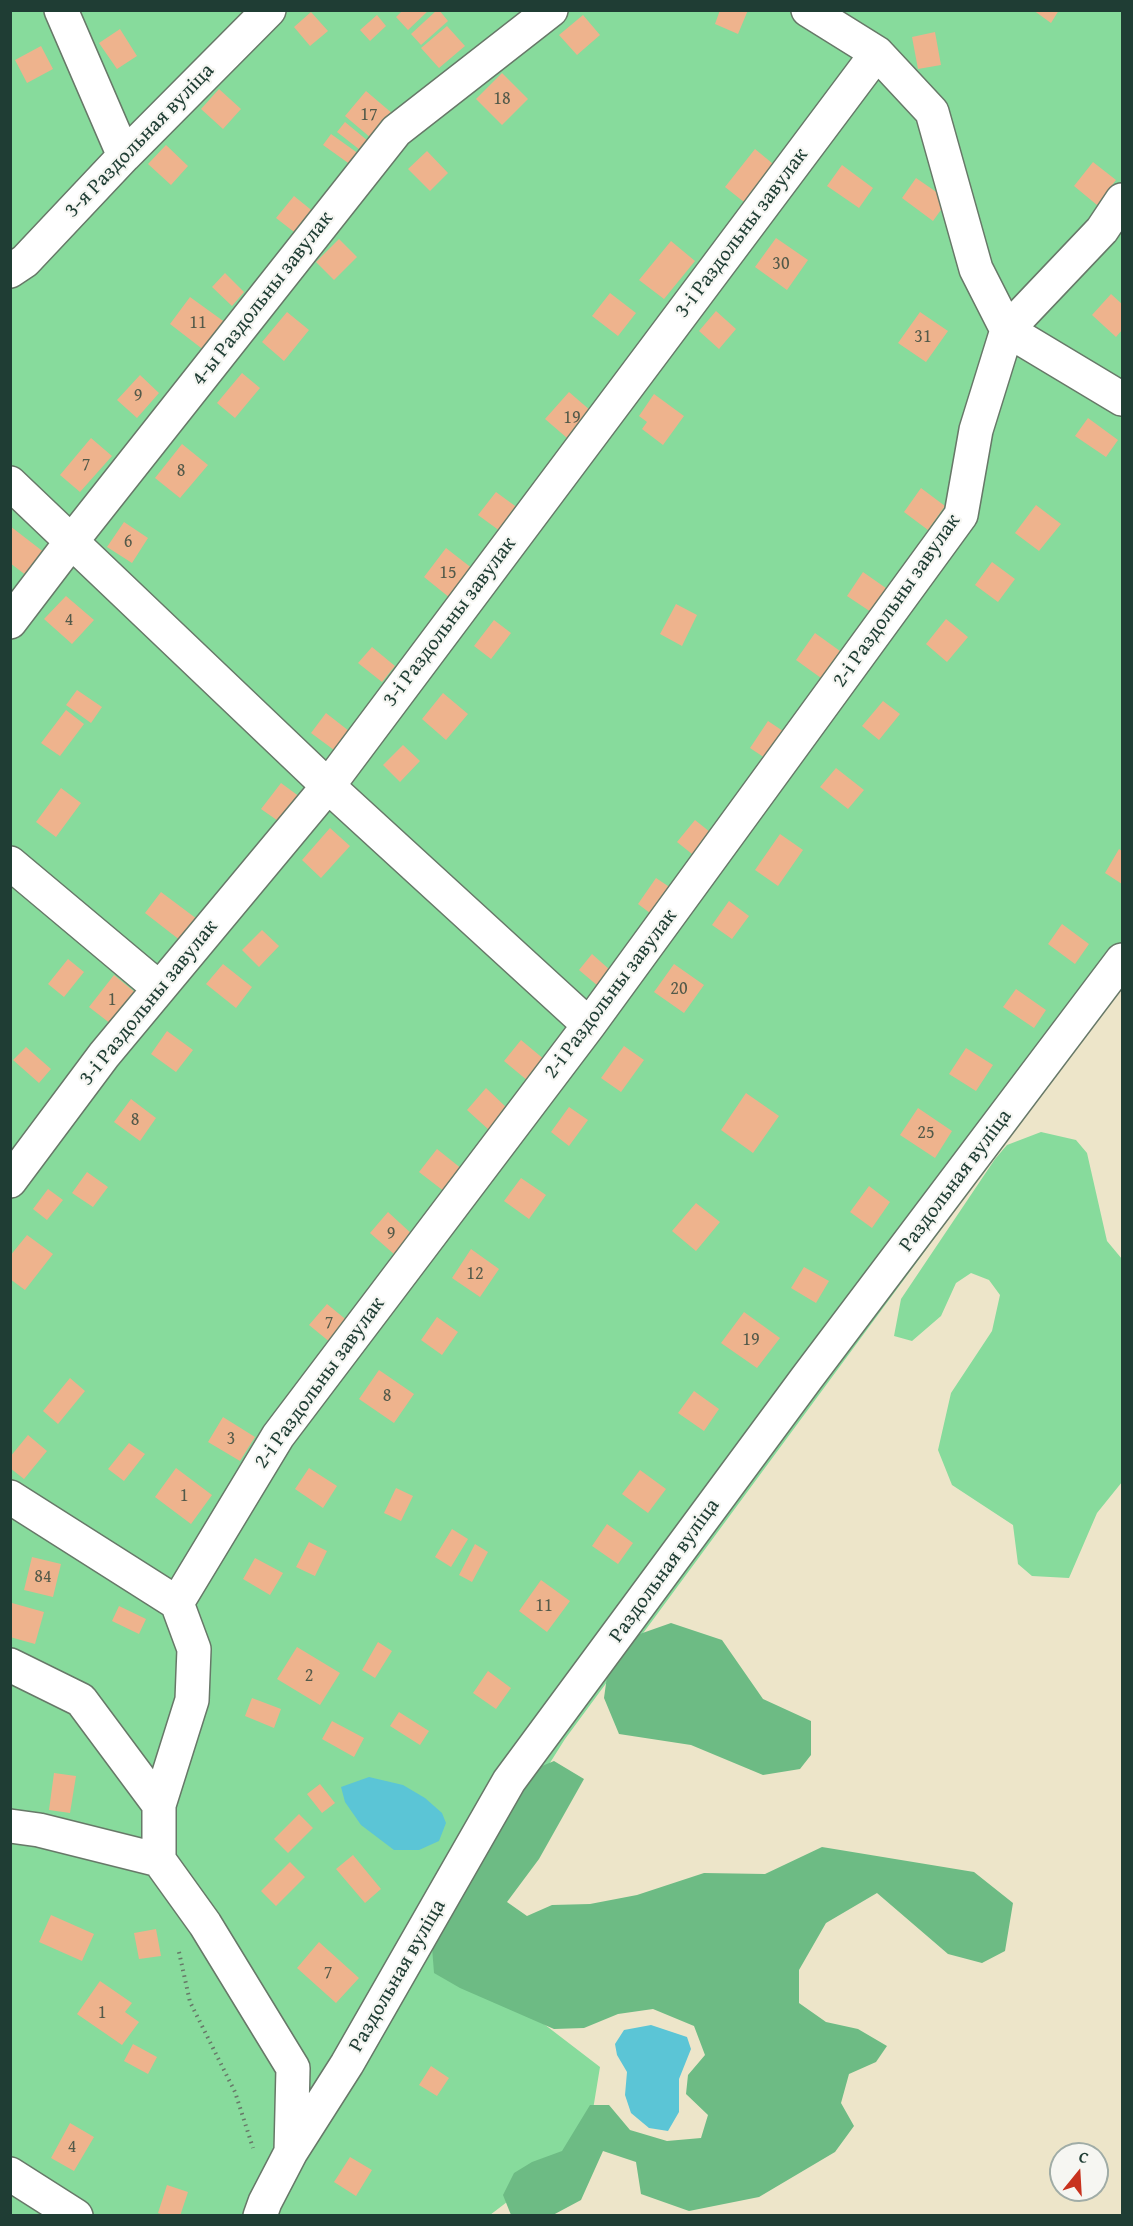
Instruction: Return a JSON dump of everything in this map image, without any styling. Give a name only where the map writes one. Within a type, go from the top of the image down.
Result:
[{"type":"street","points":[[61,10],[124,156]]},
{"type":"street","name":"3-я Раздольная вуліца","points":[[10,271],[25,261],[124,156],[269,10]]},
{"type":"street","name":"4-ы Раздольны завулак","points":[[10,622],[396,132],[551,10]]},
{"type":"street","points":[[808,10],[877,53],[932,112],[976,269],[1007,330],[1122,399]]},
{"type":"street","name":"3-і Раздольны завулак","points":[[10,1181],[104,1055],[327,786],[877,53]]},
{"type":"street","name":"2-і Раздольны завулак","points":[[177,1603],[278,1436],[589,1025],[962,515],[976,429],[1007,330],[1102,230],[1122,200]]},
{"type":"street","points":[[10,483],[327,786],[589,1025]]},
{"type":"street","points":[[10,863],[159,988]]},
{"type":"street","name":"Раздольная вуліца","points":[[262,2209],[291,2152],[347,2064],[509,1781],[806,1379],[1122,960]]},
{"type":"street","points":[[10,1497],[177,1603],[194,1649],[192,1700],[159,1804],[159,1860],[205,1924],[293,2068],[291,2152]]},
{"type":"street","points":[[10,1665],[81,1701],[159,1804]]},
{"type":"street","points":[[10,1826],[39,1830],[159,1860]]},
{"type":"street","points":[[293,2068],[347,2064]]},
{"type":"street","points":[[10,2174],[76,2216]]},
{"type":"path","points":[[178,1947],[190,2002],[235,2092],[252,2144],[262,2209]]},
{"type":"green space","points":[[11,11],[1122,11],[1122,984],[565,1739],[437,1942],[600,2067],[588,2140],[490,2215],[11,2216]]},
{"type":"green space","points":[[1041,1132],[1076,1140],[1087,1153],[1107,1241],[1122,1259],[1122,1482],[1097,1513],[1069,1578],[1032,1576],[1018,1564],[1013,1525],[952,1485],[938,1450],[951,1393],[992,1331],[1000,1295],[989,1280],[971,1273],[956,1283],[941,1316],[912,1341],[894,1336],[901,1299],[995,1159],[1007,1145]]},
{"type":"green space","points":[[671,1623],[722,1640],[763,1699],[811,1721],[811,1755],[800,1769],[763,1775],[691,1745],[619,1734],[604,1698],[609,1662],[634,1636]]},
{"type":"green space","points":[[554,1761],[584,1779],[539,1859],[507,1902],[527,1916],[552,1905],[590,1904],[637,1895],[704,1873],[765,1874],[822,1847],[974,1872],[1013,1903],[1005,1951],[982,1963],[948,1954],[877,1893],[826,1923],[799,1970],[799,2003],[826,2022],[858,2029],[887,2046],[876,2062],[849,2074],[841,2103],[854,2126],[835,2152],[759,2197],[689,2211],[641,2194],[636,2162],[603,2151],[581,2200],[553,2215],[511,2215],[503,2195],[514,2173],[532,2162],[562,2151],[590,2105],[609,2105],[630,2130],[667,2141],[701,2138],[708,2115],[686,2094],[688,2075],[705,2055],[694,2026],[653,2009],[618,2014],[584,2028],[554,2029],[460,1988],[434,1973],[432,1947],[535,1769]]},
{"type":"water","points":[[369,1777],[403,1785],[425,1798],[442,1813],[446,1823],[439,1841],[419,1850],[394,1850],[361,1825],[345,1802],[341,1787]]},
{"type":"water","points":[[651,2025],[687,2037],[691,2049],[679,2079],[679,2112],[668,2131],[649,2128],[631,2113],[625,2095],[627,2072],[617,2055],[615,2044],[624,2030]]},
{"type":"building","points":[[403,10],[429,10],[408,30],[396,17]]},
{"type":"building","points":[[437,10],[448,21],[421,45],[411,34]]},
{"type":"building","points":[[720,10],[748,10],[738,34],[715,24]]},
{"type":"building","points":[[1033,10],[1059,10],[1051,23]]},
{"type":"building","points":[[311,12],[328,31],[310,46],[294,27]]},
{"type":"building","points":[[377,15],[386,26],[370,41],[360,30]]},
{"type":"building","points":[[583,15],[600,35],[577,55],[559,35]]},
{"type":"building","points":[[447,26],[465,46],[439,68],[421,48]]},
{"type":"building","points":[[120,29],[137,56],[117,69],[99,43]]},
{"type":"building","points":[[935,32],[941,65],[918,69],[912,37]]},
{"type":"building","points":[[41,46],[53,69],[27,83],[15,60]]},
{"type":"building","points":[[502,73],[528,99],[502,125],[476,99]]},
{"type":"building","points":[[219,89],[241,109],[223,129],[201,109]]},
{"type":"building","points":[[366,91],[393,114],[371,138],[345,116]]},
{"type":"building","points":[[345,122],[368,141],[360,150],[337,132]]},
{"type":"building","points":[[331,134],[359,154],[351,165],[323,145]]},
{"type":"building","points":[[166,145],[188,166],[171,185],[148,164]]},
{"type":"building","points":[[755,149],[778,168],[749,206],[725,187]]},
{"type":"building","points":[[427,151],[448,173],[430,191],[408,169]]},
{"type":"building","points":[[1093,162],[1116,180],[1097,205],[1074,186]]},
{"type":"building","points":[[842,165],[873,188],[859,208],[827,186]]},
{"type":"building","points":[[916,178],[948,200],[933,221],[902,198]]},
{"type":"building","points":[[294,196],[315,213],[298,235],[276,218]]},
{"type":"building","points":[[776,238],[808,260],[787,290],[755,267]]},
{"type":"building","points":[[339,239],[357,257],[334,280],[316,262]]},
{"type":"building","points":[[671,241],[695,261],[664,299],[639,280]]},
{"type":"building","points":[[225,273],[244,292],[232,306],[212,287]]},
{"type":"building","points":[[610,293],[636,313],[618,336],[592,316]]},
{"type":"building","points":[[1111,294],[1122,304],[1122,330],[1116,337],[1092,315]]},
{"type":"building","points":[[190,297],[226,323],[205,351],[170,324]]},
{"type":"building","points":[[716,311],[736,329],[719,349],[699,331]]},
{"type":"building","points":[[287,312],[309,330],[284,361],[262,342]]},
{"type":"building","points":[[920,312],[948,331],[926,362],[898,343]]},
{"type":"building","points":[[242,373],[260,388],[235,418],[217,403]]},
{"type":"building","points":[[140,375],[159,393],[137,418],[117,400]]},
{"type":"building","points":[[569,392],[598,417],[574,444],[545,419]]},
{"type":"building","points":[[654,394],[684,416],[663,445],[642,429],[647,422],[639,416]]},
{"type":"building","points":[[1088,418],[1118,440],[1106,457],[1075,436]]},
{"type":"building","points":[[91,438],[112,456],[80,492],[60,475]]},
{"type":"building","points":[[182,444],[208,465],[180,498],[155,478]]},
{"type":"building","points":[[921,488],[945,506],[928,530],[904,512]]},
{"type":"building","points":[[496,492],[522,511],[504,534],[478,515]]},
{"type":"building","points":[[1036,505],[1061,524],[1039,551],[1015,533]]},
{"type":"building","points":[[124,522],[148,538],[132,563],[107,547]]},
{"type":"building","points":[[10,526],[45,553],[27,576],[10,563]]},
{"type":"building","points":[[446,548],[473,569],[450,598],[424,577]]},
{"type":"building","points":[[992,562],[1015,579],[998,602],[975,585]]},
{"type":"building","points":[[863,572],[893,593],[877,616],[847,596]]},
{"type":"building","points":[[66,596],[94,620],[72,644],[44,619]]},
{"type":"building","points":[[676,604],[697,615],[682,646],[660,634]]},
{"type":"building","points":[[946,619],[968,637],[947,662],[926,644]]},
{"type":"building","points":[[494,620],[511,633],[491,659],[474,646]]},
{"type":"building","points":[[815,633],[840,651],[821,678],[796,660]]},
{"type":"building","points":[[372,647],[395,666],[382,682],[358,663]]},
{"type":"building","points":[[77,690],[102,707],[91,723],[66,705]]},
{"type":"building","points":[[443,693],[468,714],[446,740],[422,719]]},
{"type":"building","points":[[883,701],[900,714],[879,740],[862,726]]},
{"type":"building","points":[[66,710],[84,724],[60,756],[41,743]]},
{"type":"building","points":[[326,713],[349,731],[334,750],[311,733]]},
{"type":"building","points":[[768,721],[792,737],[774,764],[750,748]]},
{"type":"building","points":[[403,745],[420,761],[400,782],[383,765]]},
{"type":"building","points":[[836,768],[864,790],[848,809],[820,787]]},
{"type":"building","points":[[281,783],[300,797],[281,823],[261,809]]},
{"type":"building","points":[[61,788],[81,803],[56,837],[36,822]]},
{"type":"building","points":[[695,820],[720,840],[702,862],[677,842]]},
{"type":"building","points":[[330,828],[350,846],[321,878],[302,860]]},
{"type":"building","points":[[780,834],[803,850],[778,886],[755,870]]},
{"type":"building","points":[[1119,849],[1122,851],[1122,884],[1105,873]]},
{"type":"building","points":[[656,878],[677,892],[658,919],[638,904]]},
{"type":"building","points":[[161,892],[197,919],[181,941],[145,913]]},
{"type":"building","points":[[729,901],[749,916],[732,939],[712,925]]},
{"type":"building","points":[[1062,924],[1089,944],[1075,964],[1048,944]]},
{"type":"building","points":[[262,930],[279,946],[259,967],[242,950]]},
{"type":"building","points":[[592,954],[610,970],[598,986],[579,970]]},
{"type":"building","points":[[68,959],[84,972],[64,997],[48,984]]},
{"type":"building","points":[[223,964],[252,987],[236,1008],[206,984]]},
{"type":"building","points":[[674,964],[704,985],[684,1013],[654,992]]},
{"type":"building","points":[[114,975],[136,993],[111,1024],[89,1007]]},
{"type":"building","points":[[1016,989],[1046,1010],[1034,1028],[1003,1007]]},
{"type":"building","points":[[167,1031],[193,1050],[176,1072],[151,1054]]},
{"type":"building","points":[[521,1040],[545,1060],[528,1081],[504,1061]]},
{"type":"building","points":[[624,1046],[644,1060],[621,1092],[601,1078]]},
{"type":"building","points":[[26,1047],[51,1069],[39,1083],[13,1060]]},
{"type":"building","points":[[966,1048],[993,1065],[976,1091],[949,1074]]},
{"type":"building","points":[[486,1088],[508,1109],[489,1130],[467,1110]]},
{"type":"building","points":[[746,1093],[779,1116],[753,1153],[721,1130]]},
{"type":"building","points":[[131,1099],[156,1118],[140,1141],[114,1122]]},
{"type":"building","points":[[569,1107],[588,1120],[569,1146],[551,1132]]},
{"type":"building","points":[[918,1108],[952,1131],[935,1158],[900,1135]]},
{"type":"building","points":[[437,1149],[462,1169],[445,1192],[419,1172]]},
{"type":"building","points":[[87,1172],[108,1187],[93,1207],[72,1193]]},
{"type":"building","points":[[521,1178],[546,1195],[529,1219],[504,1201]]},
{"type":"building","points":[[869,1186],[890,1202],[872,1228],[850,1212]]},
{"type":"building","points":[[48,1189],[63,1200],[47,1220],[33,1209]]},
{"type":"building","points":[[696,1203],[720,1222],[696,1251],[672,1231]]},
{"type":"building","points":[[388,1212],[413,1235],[395,1255],[370,1233]]},
{"type":"building","points":[[27,1235],[53,1254],[25,1290],[10,1279],[10,1256]]},
{"type":"building","points":[[471,1249],[499,1269],[480,1297],[452,1278]]},
{"type":"building","points":[[804,1267],[829,1281],[816,1303],[791,1288]]},
{"type":"building","points":[[327,1304],[349,1322],[331,1343],[309,1325]]},
{"type":"building","points":[[744,1312],[780,1338],[757,1368],[721,1343]]},
{"type":"building","points":[[437,1317],[458,1332],[442,1355],[421,1340]]},
{"type":"building","points":[[379,1370],[414,1394],[394,1423],[359,1399]]},
{"type":"building","points":[[70,1378],[85,1391],[58,1424],[43,1411]]},
{"type":"building","points":[[694,1391],[719,1409],[704,1431],[678,1413]]},
{"type":"building","points":[[223,1417],[255,1437],[240,1461],[208,1442]]},
{"type":"building","points":[[28,1435],[47,1451],[24,1479],[10,1468],[10,1457]]},
{"type":"building","points":[[129,1443],[145,1454],[124,1481],[108,1469]]},
{"type":"building","points":[[176,1468],[212,1495],[191,1524],[155,1497]]},
{"type":"building","points":[[309,1468],[337,1486],[323,1508],[295,1489]]},
{"type":"building","points":[[640,1470],[666,1489],[648,1513],[622,1494]]},
{"type":"building","points":[[396,1488],[413,1496],[401,1521],[384,1513]]},
{"type":"building","points":[[607,1524],[633,1543],[618,1564],[592,1546]]},
{"type":"building","points":[[452,1529],[468,1539],[451,1567],[435,1557]]},
{"type":"building","points":[[309,1542],[327,1551],[315,1576],[296,1567]]},
{"type":"building","points":[[475,1544],[488,1552],[472,1582],[459,1575]]},
{"type":"building","points":[[32,1557],[61,1564],[53,1597],[24,1590]]},
{"type":"building","points":[[255,1558],[283,1573],[270,1595],[243,1579]]},
{"type":"building","points":[[541,1580],[570,1601],[547,1632],[519,1611]]},
{"type":"building","points":[[12,1603],[44,1612],[35,1644],[10,1637]]},
{"type":"building","points":[[119,1606],[146,1619],[139,1634],[112,1621]]},
{"type":"building","points":[[378,1642],[392,1651],[375,1678],[362,1670]]},
{"type":"building","points":[[297,1647],[340,1673],[320,1705],[277,1679]]},
{"type":"building","points":[[488,1671],[511,1688],[496,1709],[473,1693]]},
{"type":"building","points":[[252,1698],[281,1709],[274,1728],[245,1716]]},
{"type":"building","points":[[399,1712],[429,1731],[420,1745],[390,1726]]},
{"type":"building","points":[[332,1721],[364,1738],[354,1757],[322,1739]]},
{"type":"building","points":[[54,1773],[76,1776],[70,1813],[49,1810]]},
{"type":"building","points":[[320,1784],[335,1803],[322,1813],[307,1794]]},
{"type":"building","points":[[299,1814],[313,1828],[288,1853],[274,1839]]},
{"type":"building","points":[[353,1855],[381,1889],[365,1903],[336,1869]]},
{"type":"building","points":[[290,1862],[305,1877],[276,1906],[261,1891]]},
{"type":"building","points":[[51,1915],[94,1934],[82,1961],[39,1942]]},
{"type":"building","points":[[156,1929],[161,1956],[139,1959],[134,1933]]},
{"type":"building","points":[[319,1942],[359,1978],[336,2003],[297,1968]]},
{"type":"building","points":[[100,1981],[132,2003],[125,2012],[139,2022],[122,2045],[77,2014]]},
{"type":"building","points":[[133,2044],[157,2057],[148,2074],[124,2061]]},
{"type":"building","points":[[431,2066],[449,2078],[437,2096],[419,2085]]},
{"type":"building","points":[[70,2123],[94,2137],[74,2171],[51,2158]]},
{"type":"building","points":[[350,2157],[372,2170],[356,2196],[334,2182]]},
{"type":"building","points":[[167,2185],[188,2192],[180,2216],[158,2213]]}]
